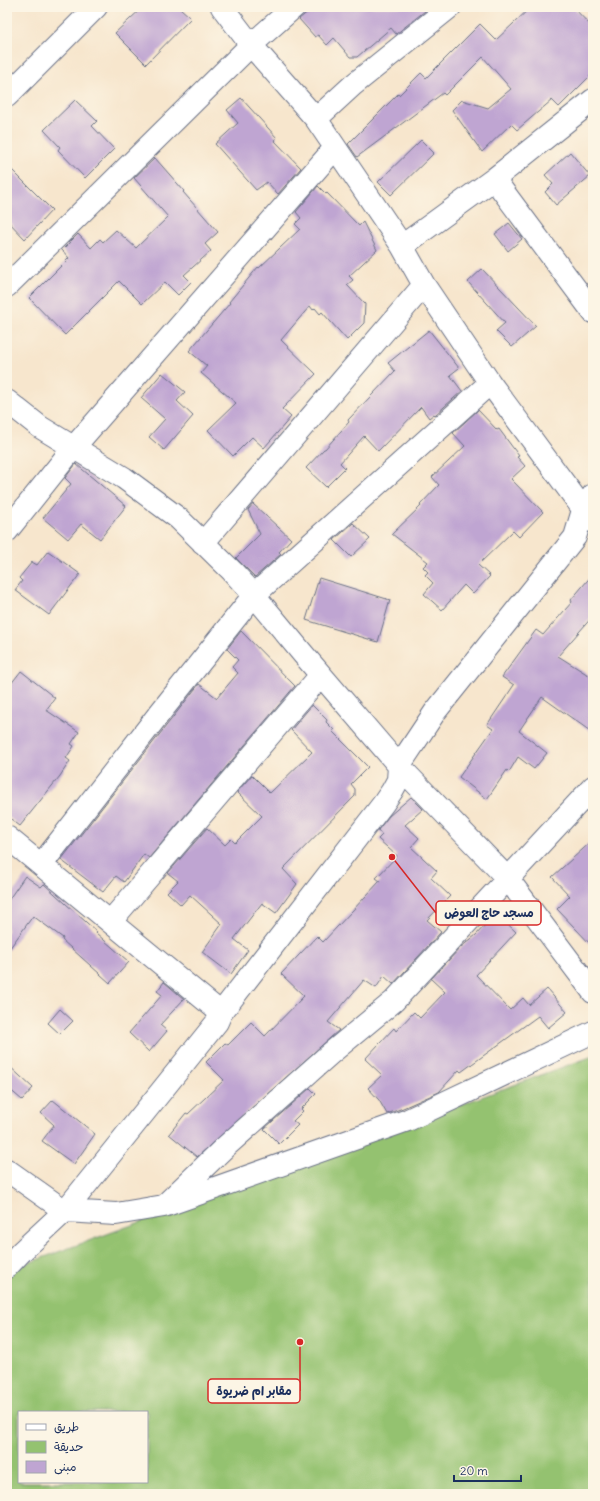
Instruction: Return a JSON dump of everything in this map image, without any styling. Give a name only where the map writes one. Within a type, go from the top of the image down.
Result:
[{"type":"street","points":[[7,96],[96,7]]},
{"type":"street","points":[[7,1267],[65,1211],[217,1022],[221,1013],[392,791],[398,780],[399,766],[436,712],[575,537],[590,509],[490,383],[424,285],[402,246],[316,119],[251,45],[222,7]]},
{"type":"street","points":[[7,286],[251,45],[294,7]]},
{"type":"street","points":[[316,119],[353,85],[450,7]]},
{"type":"street","points":[[402,246],[494,179],[593,100]]},
{"type":"street","points":[[7,531],[74,447],[335,148]]},
{"type":"street","points":[[494,179],[593,312]]},
{"type":"street","points":[[203,543],[424,285]]},
{"type":"street","points":[[41,865],[254,595],[490,383]]},
{"type":"street","points":[[7,401],[40,427],[124,478],[178,518],[203,543],[254,595],[399,766],[508,879],[593,992]]},
{"type":"street","points":[[110,922],[321,675]]},
{"type":"street","points":[[164,1206],[224,1148],[331,1053],[394,1001],[593,787]]},
{"type":"street","points":[[7,837],[221,1013]]},
{"type":"street","points":[[7,1170],[65,1211],[116,1214],[164,1206],[408,1120],[593,1032]]},
{"type":"green space","points":[[593,1056],[593,1494],[7,1494],[7,1273],[9,1270]]},
{"type":"building","points":[[143,7],[179,7],[191,18],[146,64],[115,33]]},
{"type":"building","points":[[314,7],[430,7],[396,34],[391,28],[357,57],[350,57],[334,38],[327,45],[318,35],[315,37],[299,19]]},
{"type":"building","points":[[531,7],[573,7],[593,28],[593,73],[559,107],[552,100],[517,130],[511,124],[482,152],[452,110],[462,100],[488,108],[511,89],[483,57],[445,95],[443,93],[357,157],[348,144],[421,73],[426,78],[480,24],[496,40]]},
{"type":"building","points":[[241,98],[277,138],[274,140],[301,168],[278,194],[267,182],[256,190],[215,144],[238,123],[227,110]]},
{"type":"building","points":[[75,100],[97,121],[92,126],[114,149],[85,178],[58,150],[60,147],[44,130]]},
{"type":"building","points":[[421,140],[434,153],[391,195],[378,182]]},
{"type":"building","points":[[570,152],[590,176],[556,205],[545,192],[553,184],[545,175]]},
{"type":"building","points":[[155,158],[218,232],[205,244],[211,251],[184,275],[191,282],[178,295],[165,282],[142,304],[119,281],[65,335],[29,298],[69,258],[62,250],[78,234],[91,248],[100,239],[103,242],[116,230],[136,248],[168,217],[134,178]]},
{"type":"building","points":[[7,165],[52,210],[25,239],[7,220]]},
{"type":"building","points":[[318,186],[326,194],[327,193],[359,226],[363,222],[377,250],[349,276],[353,280],[347,285],[365,304],[364,323],[347,340],[322,312],[320,314],[315,308],[313,310],[310,306],[281,340],[316,374],[282,409],[291,417],[264,448],[252,437],[233,456],[208,430],[236,403],[201,373],[207,366],[189,351],[230,303],[229,302],[258,267],[259,268],[300,229],[295,224],[301,218],[296,212]]},
{"type":"building","points":[[509,223],[522,239],[508,251],[495,234]]},
{"type":"building","points":[[482,269],[536,326],[512,347],[496,331],[505,323],[468,282]]},
{"type":"building","points":[[429,330],[459,368],[450,375],[462,391],[435,415],[434,414],[429,418],[421,407],[378,451],[364,436],[340,463],[345,468],[326,487],[306,468],[349,422],[348,420],[395,371],[388,363]]},
{"type":"building","points":[[162,373],[185,392],[177,401],[193,416],[164,450],[149,437],[165,419],[141,398]]},
{"type":"building","points":[[478,410],[497,430],[499,429],[519,456],[517,457],[525,466],[511,479],[543,512],[519,537],[513,531],[478,565],[490,576],[473,594],[464,585],[442,610],[424,594],[433,583],[425,575],[428,572],[423,567],[428,562],[392,534],[421,506],[420,505],[439,485],[432,477],[465,446],[453,433]]},
{"type":"building","points":[[76,464],[126,506],[100,539],[81,524],[68,539],[43,518],[71,484],[65,478]]},
{"type":"building","points":[[253,504],[291,539],[279,552],[281,554],[255,577],[236,558],[260,534],[248,510]]},
{"type":"building","points":[[353,523],[370,539],[351,557],[334,540]]},
{"type":"building","points":[[48,551],[80,574],[49,615],[15,590],[22,581],[19,578],[32,562],[37,565]]},
{"type":"building","points":[[593,574],[593,616],[558,656],[593,678],[593,733],[542,697],[519,731],[547,753],[534,769],[518,757],[509,772],[507,770],[487,799],[459,777],[493,729],[487,725],[514,685],[502,677],[536,630],[543,635],[572,602],[571,600]]},
{"type":"building","points":[[319,578],[390,600],[378,642],[306,620]]},
{"type":"building","points":[[241,631],[295,686],[149,858],[144,854],[124,882],[116,876],[103,892],[61,860],[199,684],[217,698],[238,673],[232,667],[238,660],[227,649]]},
{"type":"building","points":[[21,671],[55,698],[46,710],[79,732],[71,744],[74,746],[66,758],[70,761],[60,776],[20,826],[7,816],[7,689]]},
{"type":"building","points":[[312,705],[327,720],[326,722],[334,730],[332,731],[368,767],[351,784],[355,789],[355,796],[283,869],[297,884],[276,913],[262,903],[234,939],[248,950],[231,974],[202,952],[222,924],[190,895],[181,905],[167,892],[178,881],[168,873],[207,828],[225,845],[231,839],[235,843],[262,816],[237,792],[252,775],[270,793],[312,752],[291,730]]},
{"type":"building","points":[[411,797],[423,809],[405,825],[419,838],[411,847],[437,871],[431,878],[450,896],[427,920],[441,932],[393,984],[384,976],[376,988],[364,980],[328,1022],[339,1030],[197,1157],[169,1134],[186,1113],[188,1114],[224,1080],[206,1062],[225,1043],[228,1045],[251,1022],[265,1036],[304,996],[281,974],[317,936],[323,942],[380,881],[376,878],[397,856],[378,839],[382,835],[378,830],[389,816]]},
{"type":"building","points":[[593,840],[593,947],[557,909],[570,896],[552,877]]},
{"type":"building","points":[[25,876],[41,887],[44,884],[129,962],[110,983],[62,940],[63,938],[33,916],[7,952],[7,902]]},
{"type":"building","points":[[496,913],[516,932],[476,975],[510,1010],[523,998],[529,1005],[547,989],[567,1012],[548,1028],[538,1016],[461,1072],[459,1070],[439,1092],[387,1114],[379,1100],[368,1088],[382,1075],[365,1059],[394,1028],[396,1031],[414,1012],[420,1018],[445,992],[431,979]]},
{"type":"building","points":[[164,982],[184,999],[160,1025],[167,1031],[149,1052],[129,1033],[162,995],[157,991]]},
{"type":"building","points":[[60,1009],[73,1021],[60,1034],[48,1023]]},
{"type":"building","points":[[7,1064],[33,1088],[22,1100],[7,1087]]},
{"type":"building","points":[[310,1088],[316,1094],[301,1109],[303,1111],[293,1121],[298,1125],[279,1144],[264,1129]]},
{"type":"building","points":[[53,1100],[95,1134],[74,1164],[42,1141],[54,1125],[41,1113]]},
{"type":"place","name":"مسجد حاج العوض","points":[[392,857]]},
{"type":"place","name":"مقابر ام ضريوة","points":[[300,1342]]}]
